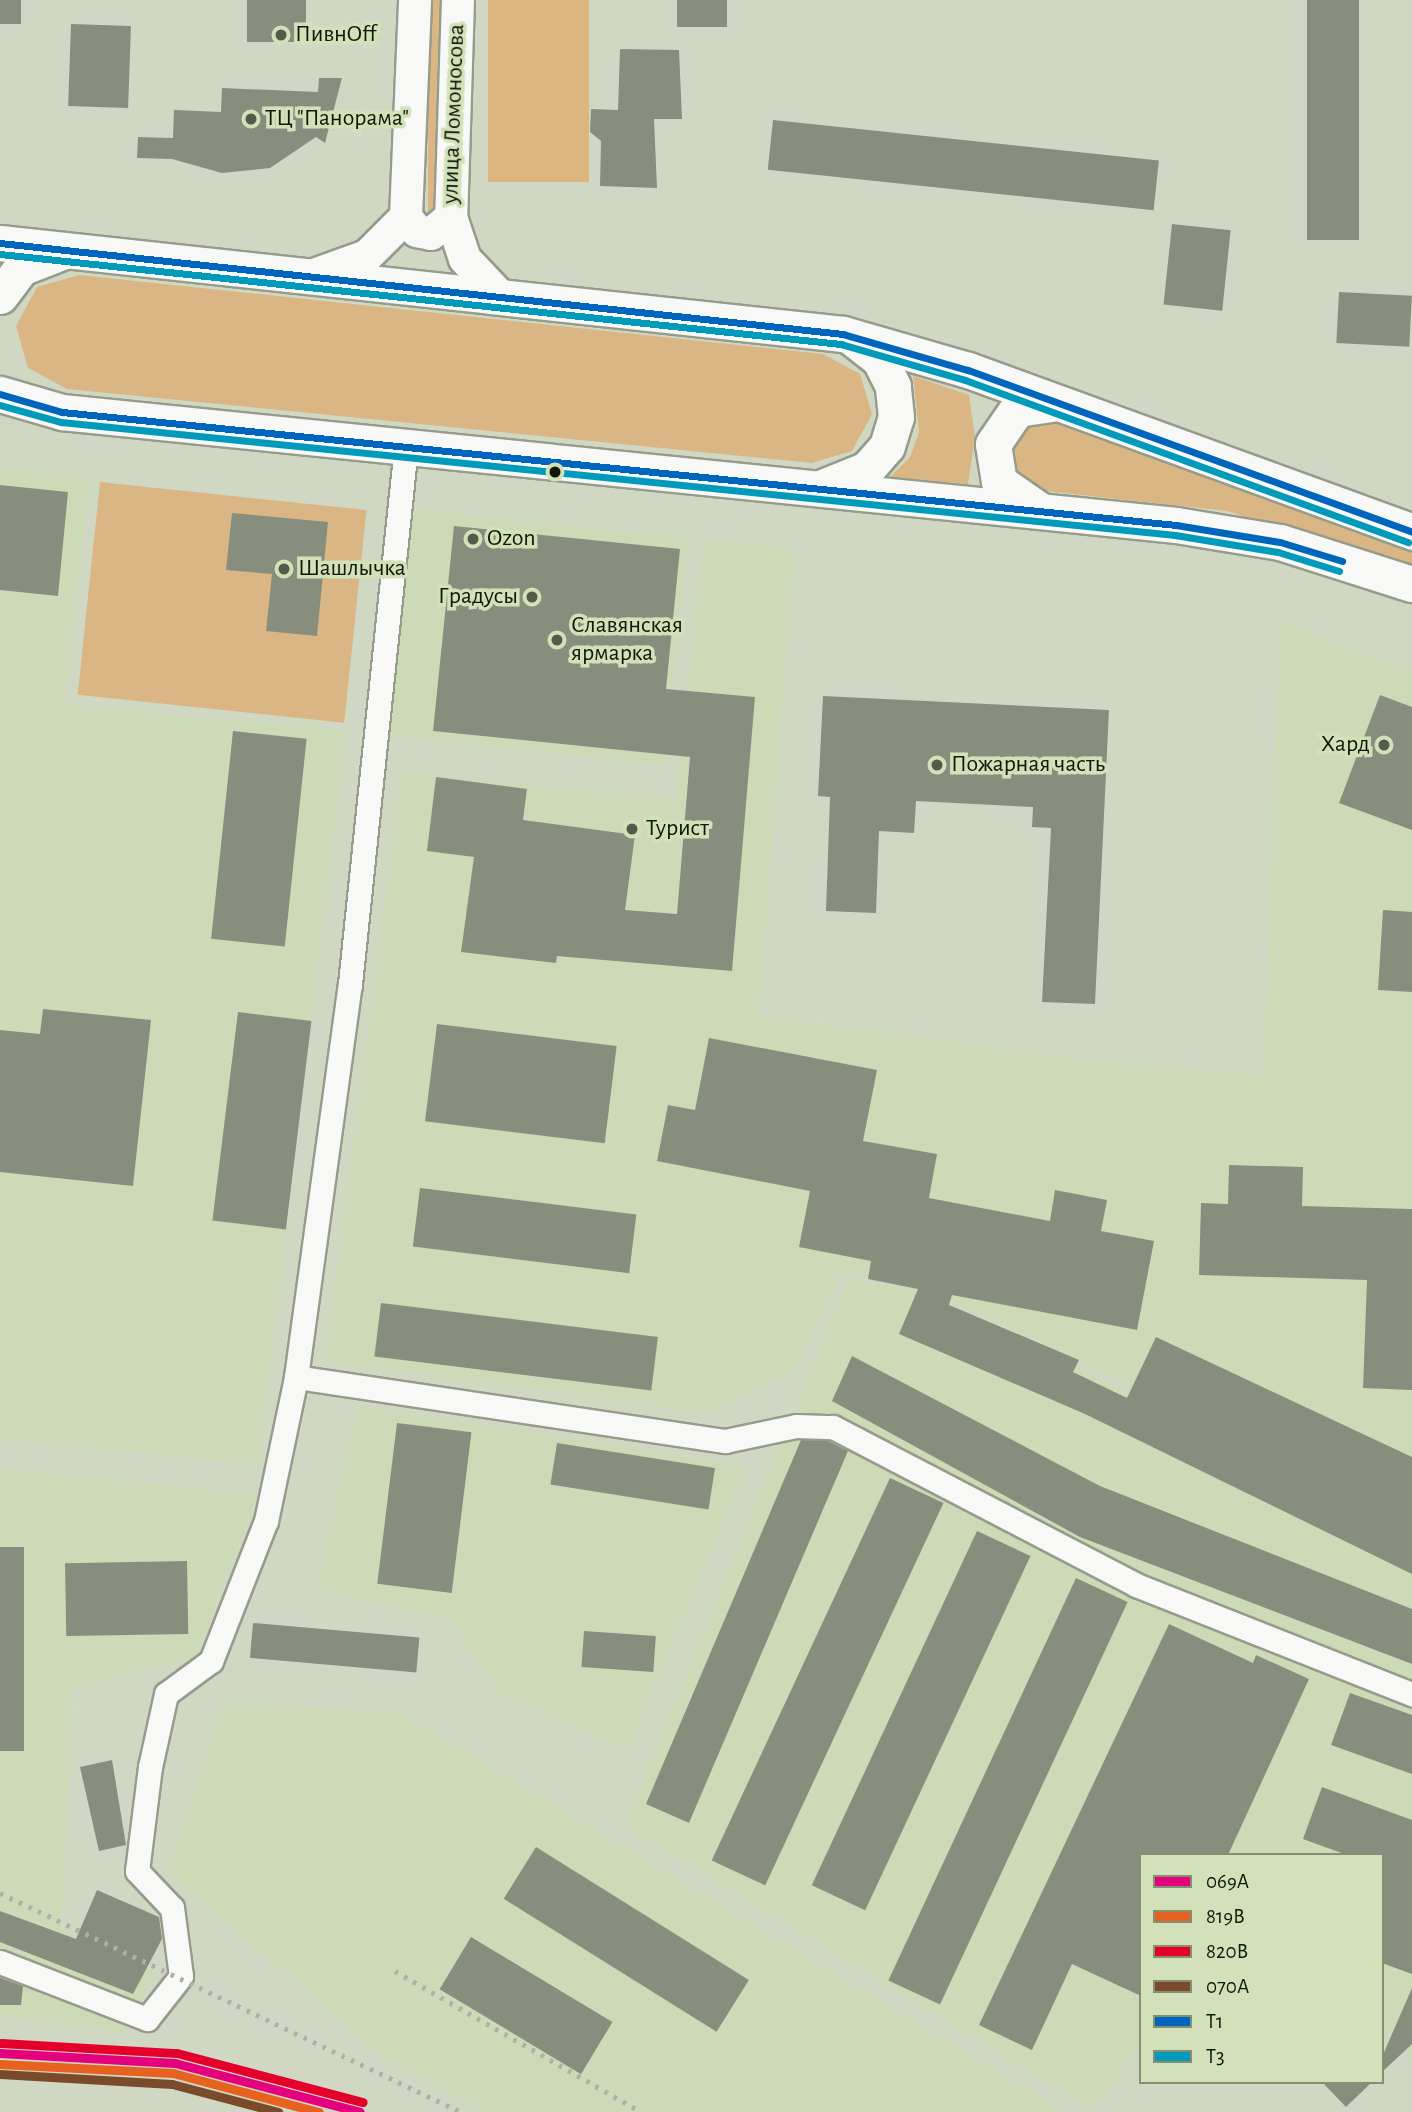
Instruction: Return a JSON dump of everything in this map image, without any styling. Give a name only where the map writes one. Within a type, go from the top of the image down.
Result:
[{"type":"main road","name":"улица Ломоносова","points":[[312,276],[367,256],[405,217],[415,0]]},
{"type":"main road","name":"улица Ломоносова","points":[[458,0],[451,218],[465,259],[500,296]]},
{"type":"main road","points":[[405,217],[417,231],[431,234],[451,218]]},
{"type":"main road","points":[[0,243],[843,334],[1056,403],[1412,532]]},
{"type":"main road","points":[[0,296],[34,260],[79,251]]},
{"type":"main road","points":[[812,487],[840,484],[867,469],[887,446],[896,417],[893,386],[879,359],[843,334]]},
{"type":"main road","points":[[0,367],[20,393],[47,409]]},
{"type":"main road","points":[[0,394],[47,409],[812,487],[1280,542],[1412,584]]},
{"type":"main road","points":[[1056,403],[1037,402],[1009,417],[993,444],[992,463],[1012,496],[1059,514]]},
{"type":"street","points":[[0,1962],[147,2019],[181,1976],[172,1908],[138,1871],[150,1768],[166,1694],[211,1661],[266,1521],[296,1377],[350,984],[406,446]]},
{"type":"street","points":[[296,1377],[725,1441],[796,1426],[833,1427],[1136,1585],[1412,1694]]},
{"type":"shaded area","points":[[428,0],[444,0],[444,213],[428,213]]},
{"type":"shaded area","points":[[488,0],[589,0],[589,182],[488,182]]},
{"type":"shaded area","points":[[79,275],[823,354],[860,374],[872,414],[852,451],[812,463],[67,389],[28,368],[16,326],[37,287]]},
{"type":"shaded area","points":[[913,376],[969,395],[975,437],[968,484],[890,477],[910,457],[919,432]]},
{"type":"shaded area","points":[[1053,419],[1412,543],[1412,569],[1227,511],[1036,490],[1013,474],[1009,446],[1025,423]]},
{"type":"shaded area","points":[[0,468],[90,478],[64,705],[346,730],[258,1464],[0,1439]]},
{"type":"shaded area","points":[[100,482],[367,510],[344,723],[78,695]]},
{"type":"shaded area","name":"Славянская ярмарка","points":[[407,508],[687,537],[664,764],[383,735]]},
{"type":"shaded area","points":[[704,540],[794,548],[759,1016],[1096,1061],[1263,1075],[1281,623],[1412,670],[1412,1518],[921,1285],[842,1274],[793,1371],[707,1413],[326,1361],[401,773],[675,799]]},
{"type":"shaded area","points":[[848,1280],[910,1289],[1412,1527],[1412,2058],[1384,2031],[1384,1853],[1139,1853],[1139,2047],[1091,2109],[624,1825]]},
{"type":"shaded area","points":[[357,1405],[746,1467],[627,1750],[500,1693],[452,1620],[318,1589]]},
{"type":"shaded area","points":[[0,1468],[257,1495],[196,1655],[73,1688],[61,1930],[156,1972],[123,2033],[0,2015]]},
{"type":"shaded area","points":[[222,1703],[401,1713],[1065,2112],[490,2112],[388,2060],[169,1874]]},
{"type":"building","points":[[0,0],[21,0],[21,24],[0,24]]},
{"type":"building","points":[[247,0],[306,0],[306,42],[247,42]]},
{"type":"building","points":[[677,0],[727,0],[727,27],[677,27]]},
{"type":"building","points":[[1307,0],[1359,0],[1359,240],[1307,240]]},
{"type":"building","points":[[71,24],[131,26],[128,108],[68,106]]},
{"type":"building","points":[[620,49],[679,50],[682,119],[654,119],[657,188],[600,186],[601,141],[590,132],[591,109],[618,110]]},
{"type":"building","name":"ТЦ \"Панорама\"","points":[[319,78],[342,78],[325,143],[316,137],[270,168],[222,173],[172,159],[137,158],[138,137],[173,138],[174,110],[221,112],[222,88],[318,92]]},
{"type":"building","points":[[773,120],[1159,161],[1154,210],[768,170]]},
{"type":"building","points":[[1172,224],[1231,230],[1222,311],[1164,305]]},
{"type":"building","points":[[1339,292],[1412,296],[1409,347],[1336,343]]},
{"type":"building","points":[[0,485],[68,492],[58,596],[0,590]]},
{"type":"building","points":[[232,513],[328,522],[317,636],[266,631],[272,574],[226,570]]},
{"type":"building","points":[[454,526],[680,549],[666,689],[755,697],[732,971],[557,956],[556,963],[461,952],[474,857],[427,851],[436,777],[527,789],[523,820],[635,835],[625,910],[677,914],[690,757],[433,731]]},
{"type":"building","points":[[1380,695],[1412,707],[1412,830],[1339,803]]},
{"type":"building","points":[[823,696],[1109,710],[1095,1004],[1042,1002],[1051,828],[1032,827],[1033,807],[916,801],[914,833],[879,831],[876,913],[826,911],[830,797],[818,796]]},
{"type":"building","points":[[233,731],[307,739],[285,947],[211,939]]},
{"type":"building","points":[[1383,910],[1412,912],[1412,992],[1378,990]]},
{"type":"building","points":[[43,1009],[151,1020],[133,1186],[0,1172],[0,1030],[40,1034]]},
{"type":"building","points":[[238,1012],[311,1021],[286,1229],[212,1220]]},
{"type":"building","points":[[437,1024],[617,1046],[605,1143],[425,1121]]},
{"type":"building","points":[[709,1038],[877,1070],[863,1141],[937,1154],[929,1198],[1050,1221],[1055,1190],[1107,1200],[1101,1231],[1154,1241],[1137,1330],[952,1295],[949,1305],[1079,1360],[1073,1372],[1127,1398],[1156,1337],[1412,1457],[1412,1574],[1085,1414],[899,1334],[918,1289],[868,1279],[871,1261],[799,1247],[810,1191],[657,1161],[668,1105],[695,1110]]},
{"type":"building","points":[[1229,1165],[1303,1167],[1302,1206],[1412,1209],[1412,1390],[1363,1388],[1367,1280],[1199,1275],[1201,1203],[1228,1204]]},
{"type":"building","points":[[420,1188],[636,1215],[629,1273],[413,1247]]},
{"type":"building","points":[[381,1303],[658,1337],[651,1391],[374,1357]]},
{"type":"building","points":[[852,1356],[1100,1486],[1412,1609],[1412,1664],[1080,1537],[832,1401]]},
{"type":"building","points":[[397,1423],[471,1432],[452,1593],[377,1584]]},
{"type":"building","points":[[801,1440],[828,1441],[848,1451],[689,1823],[646,1804]]},
{"type":"building","points":[[557,1443],[715,1468],[708,1510],[550,1484]]},
{"type":"building","points":[[890,1478],[943,1503],[765,1885],[712,1860]]},
{"type":"building","points":[[977,1531],[1030,1556],[865,1910],[812,1885]]},
{"type":"building","points":[[0,1547],[24,1547],[24,1751],[0,1751]]},
{"type":"building","points":[[187,1561],[188,1634],[66,1636],[65,1563]]},
{"type":"building","points":[[1076,1578],[1128,1602],[940,2004],[888,1980]]},
{"type":"building","points":[[253,1623],[419,1638],[416,1672],[250,1658]]},
{"type":"building","points":[[1169,1624],[1253,1663],[1256,1655],[1309,1679],[1229,1853],[1139,1853],[1139,1995],[1072,1964],[1032,2050],[979,2025]]},
{"type":"building","points":[[584,1631],[656,1636],[653,1672],[581,1667]]},
{"type":"building","points":[[1350,1693],[1412,1715],[1412,1774],[1331,1745]]},
{"type":"building","points":[[112,1760],[126,1845],[99,1851],[80,1767]]},
{"type":"building","points":[[1322,1787],[1412,1820],[1412,1974],[1384,1964],[1384,1853],[1342,1853],[1303,1839]]},
{"type":"building","points":[[536,1847],[749,1980],[717,2032],[504,1899]]},
{"type":"building","points":[[97,1890],[159,1917],[162,1939],[133,1994],[0,1942],[0,1911],[76,1939]]},
{"type":"building","points":[[471,1937],[612,2022],[581,2074],[440,1989]]},
{"type":"building","points":[[0,1978],[23,1986],[21,2005],[0,2005]]},
{"type":"building","points":[[1412,1988],[1412,2044],[1384,2070],[1384,2052]]},
{"type":"building","points":[[1324,2084],[1370,2084],[1346,2107]]},
{"type":"railway","points":[[0,1893],[461,2112]]},
{"type":"railway","points":[[395,1971],[641,2112]]},
{"type":"transit line","name":"Т1","points":[[0,243],[843,334],[968,370],[1412,532]]},
{"type":"transit line","name":"Т3","points":[[0,254],[841,344],[965,380],[1408,542]]},
{"type":"transit line","name":"Т1","points":[[0,394],[62,412],[1176,525],[1280,542],[1342,561]]},
{"type":"transit line","name":"Т3","points":[[0,405],[61,422],[1175,535],[1278,552],[1339,571]]},
{"type":"transit line","name":"820В","points":[[1,2043],[177,2053],[363,2102]]},
{"type":"transit line","name":"069А","points":[[0,2053],[175,2063],[360,2112]]},
{"type":"transit line","name":"819В","points":[[0,2064],[173,2073],[319,2112]]},
{"type":"transit line","name":"070А","points":[[0,2074],[172,2084],[278,2112]]},
{"type":"place","name":"ПивнOff","points":[[281,35]]},
{"type":"place","name":"ТЦ \"Панорама\"","points":[[251,119]]},
{"type":"place","name":"Ozon","points":[[473,539]]},
{"type":"place","name":"Шашлычка","points":[[284,569]]},
{"type":"place","name":"Градусы","points":[[532,597]]},
{"type":"place","name":"Славянская ярмарка","points":[[557,640]]},
{"type":"place","name":"Хард","points":[[1384,745]]},
{"type":"place","name":"Пожарная часть","points":[[937,765]]},
{"type":"place","name":"Турист","points":[[632,829]]}]
